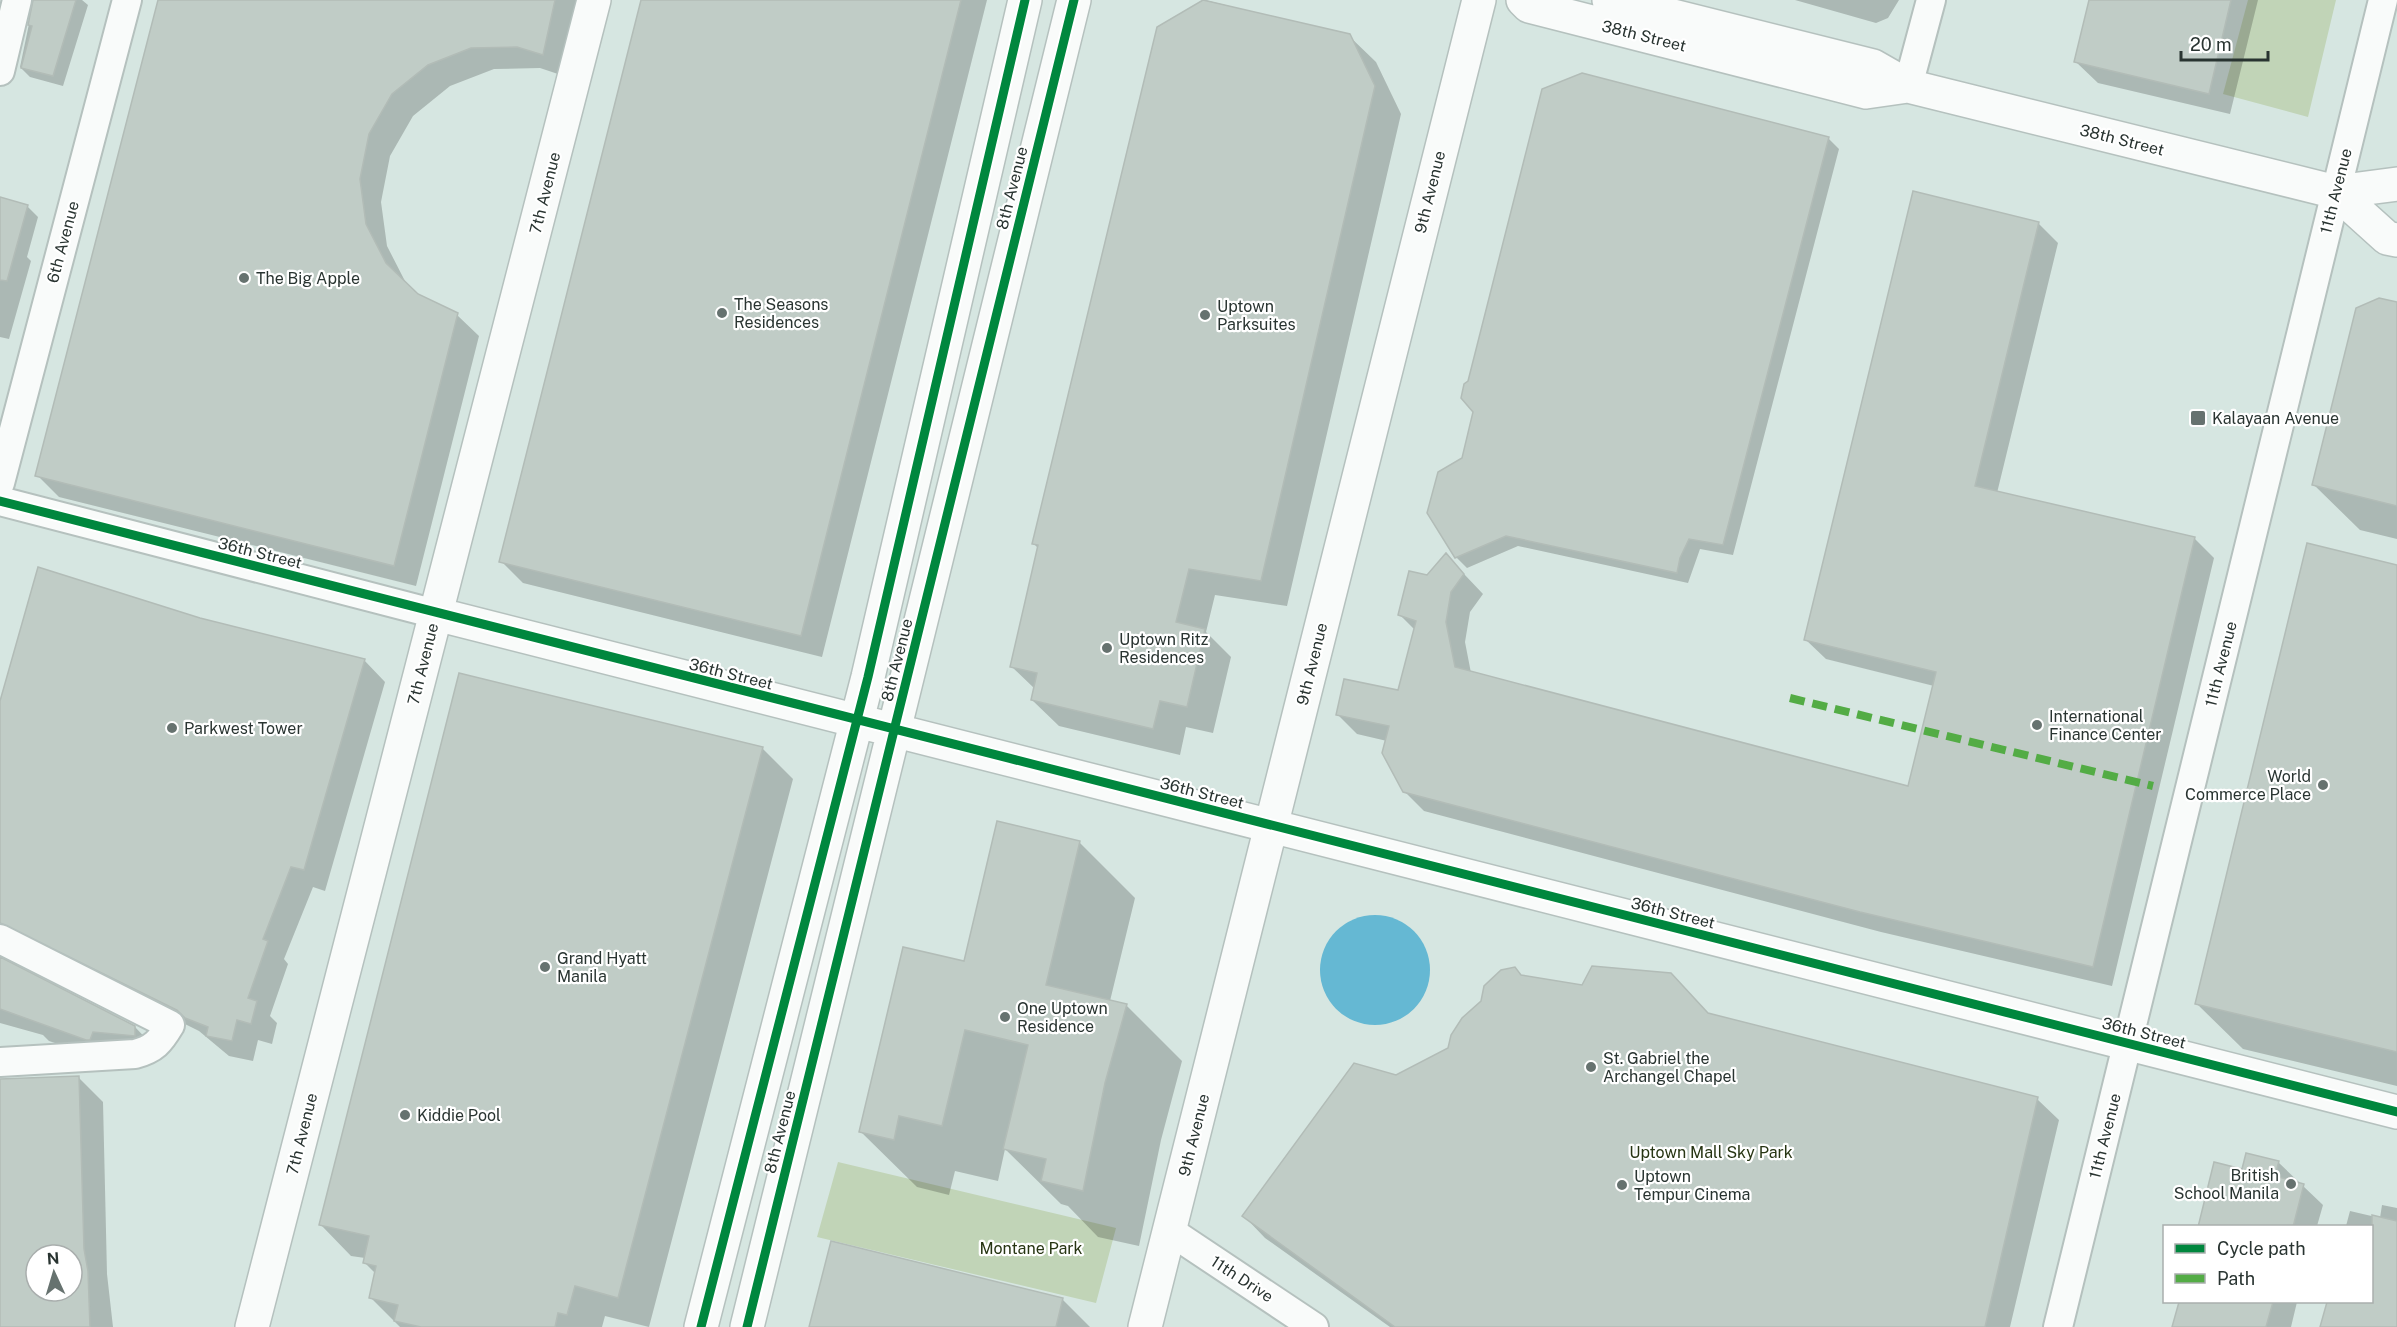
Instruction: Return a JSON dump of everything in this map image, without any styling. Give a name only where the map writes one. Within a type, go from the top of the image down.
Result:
[{"type":"street","points":[[0,71],[17,0]]},
{"type":"street","name":"6th Avenue","points":[[0,483],[127,0]]},
{"type":"street","name":"7th Avenue","points":[[252,1327],[594,0]]},
{"type":"street","name":"8th Avenue","points":[[701,1327],[857,721],[1025,0]]},
{"type":"street","name":"8th Avenue","points":[[747,1327],[1074,0]]},
{"type":"street","name":"9th Avenue","points":[[1145,1327],[1479,0]]},
{"type":"street","name":"38th Street","points":[[1523,0],[1529,6],[1866,92],[1908,86]]},
{"type":"street","name":"38th Street","points":[[1609,0],[1873,66],[1908,86],[2336,192],[2397,184]]},
{"type":"street","points":[[1908,86],[1931,0]]},
{"type":"street","name":"11th Avenue","points":[[2058,1327],[2384,0]]},
{"type":"street","name":"38th Street","points":[[2336,192],[2387,238],[2397,240]]},
{"type":"street","name":"36th Street","points":[[0,501],[436,614],[2397,1112]]},
{"type":"street","points":[[0,939],[170,1025],[159,1044],[150,1051],[135,1054],[0,1062]]},
{"type":"street","name":"11th Drive","points":[[1170,1231],[1314,1327]]},
{"type":"green space","points":[[2248,0],[2336,0],[2308,117],[2223,94]]},
{"type":"green space","name":"Montane Park","points":[[838,1162],[1116,1228],[1096,1303],[817,1237]]},
{"type":"water","points":[[1375,915],[1396,919],[1414,931],[1426,949],[1430,970],[1426,991],[1414,1009],[1396,1021],[1375,1025],[1354,1021],[1336,1009],[1324,991],[1320,970],[1324,949],[1336,931],[1354,919]]},
{"type":"building","points":[[33,0],[76,0],[53,76],[21,68],[32,26],[28,25]]},
{"type":"building","name":"The Big Apple","points":[[158,0],[555,0],[543,55],[517,47],[471,48],[428,65],[392,94],[369,134],[360,179],[366,224],[386,263],[418,294],[458,313],[394,566],[35,476]]},
{"type":"building","name":"The Seasons Residences","points":[[641,0],[961,0],[801,636],[499,562]]},
{"type":"building","name":"Uptown Parksuites","points":[[1203,0],[1350,34],[1375,86],[1261,581],[1189,569],[1176,622],[1205,629],[1187,707],[1160,701],[1153,729],[1031,700],[1037,673],[1010,667],[1038,545],[1032,544],[1157,27]]},
{"type":"building","points":[[2089,0],[2231,0],[2209,94],[2074,62]]},
{"type":"building","points":[[1582,73],[1829,137],[1723,545],[1689,539],[1680,558],[1677,573],[1506,536],[1455,558],[1427,513],[1438,472],[1462,458],[1473,412],[1461,398],[1464,384],[1468,381],[1542,89]]},
{"type":"building","points":[[1913,191],[2039,222],[1975,486],[2195,537],[2093,967],[1860,912],[1403,792],[1382,753],[1389,726],[1336,715],[1344,679],[1398,690],[1416,621],[1398,615],[1409,571],[1427,575],[1446,553],[1464,574],[1451,592],[1446,622],[1455,667],[1908,786],[1936,672],[1804,640]]},
{"type":"building","points":[[0,197],[28,205],[7,281],[0,280]]},
{"type":"building","points":[[2379,298],[2397,302],[2397,506],[2312,485],[2356,308]]},
{"type":"building","name":"World Commerce Place","points":[[2307,543],[2397,565],[2397,1052],[2195,1004]]},
{"type":"building","name":"Parkwest Tower","points":[[38,567],[200,618],[365,659],[304,870],[291,867],[263,939],[268,941],[248,998],[257,1001],[251,1024],[237,1020],[232,1041],[206,1036],[208,1027],[185,1018],[177,1010],[0,923],[0,701]]},
{"type":"building","name":"Grand Hyatt Manila","points":[[459,673],[763,747],[618,1298],[575,1286],[567,1315],[558,1313],[555,1327],[421,1327],[394,1321],[398,1305],[369,1298],[376,1266],[363,1263],[369,1236],[319,1225]]},
{"type":"building","name":"One Uptown Residence","points":[[997,821],[1080,841],[1046,985],[1127,1004],[1105,1083],[1083,1191],[1041,1181],[1046,1159],[1003,1149],[1028,1045],[965,1030],[942,1126],[899,1116],[894,1140],[859,1132],[903,947],[964,961]]},
{"type":"building","points":[[0,957],[135,1026],[135,1036],[93,1032],[90,1040],[86,1040],[0,1009]]},
{"type":"building","points":[[1592,966],[1671,973],[1708,1013],[2038,1097],[1985,1327],[1395,1327],[1242,1216],[1354,1063],[1396,1075],[1448,1048],[1451,1035],[1462,1018],[1481,1001],[1484,986],[1501,970],[1515,967],[1521,975],[1582,985]]},
{"type":"building","points":[[79,1076],[84,1243],[24,1243],[24,1303],[84,1303],[84,1249],[88,1271],[90,1327],[0,1327],[0,1079]]},
{"type":"building","points":[[2246,1153],[2279,1161],[2275,1176],[2304,1184],[2294,1225],[2198,1225],[2214,1162],[2242,1169]]},
{"type":"building","points":[[2372,1215],[2397,1221],[2397,1327],[2320,1327],[2327,1303],[2373,1303]]},
{"type":"building","points":[[831,1241],[1063,1298],[1056,1327],[809,1327]]},
{"type":"building","points":[[2179,1303],[2273,1303],[2266,1327],[2172,1327]]},
{"type":"marked path","points":[[1790,698],[2153,786]]},
{"type":"cycle path","points":[[701,1327],[868,677],[1025,0]]},
{"type":"cycle path","points":[[747,1327],[1074,0]]},
{"type":"cycle path","points":[[0,501],[2397,1112]]},
{"type":"place","name":"The Big Apple","points":[[244,278]]},
{"type":"place","name":"The Seasons Residences","points":[[722,313]]},
{"type":"place","name":"Uptown Parksuites","points":[[1205,315]]},
{"type":"place","name":"Kalayaan Avenue","points":[[2198,418]]},
{"type":"place","name":"Uptown Ritz Residences","points":[[1107,648]]},
{"type":"place","name":"International Finance Center","points":[[2037,725]]},
{"type":"place","name":"Parkwest Tower","points":[[172,728]]},
{"type":"place","name":"World Commerce Place","points":[[2323,785]]},
{"type":"place","name":"Grand Hyatt Manila","points":[[545,967]]},
{"type":"place","name":"One Uptown Residence","points":[[1005,1017]]},
{"type":"place","name":"St. Gabriel the Archangel Chapel","points":[[1591,1067]]},
{"type":"place","name":"Kiddie Pool","points":[[405,1115]]},
{"type":"place","name":"British School Manila","points":[[2291,1184]]},
{"type":"place","name":"Uptown Tempur Cinema","points":[[1622,1185]]},
{"type":"park label","name":"Uptown Mall Sky Park","points":[[1711,1152]]}]
